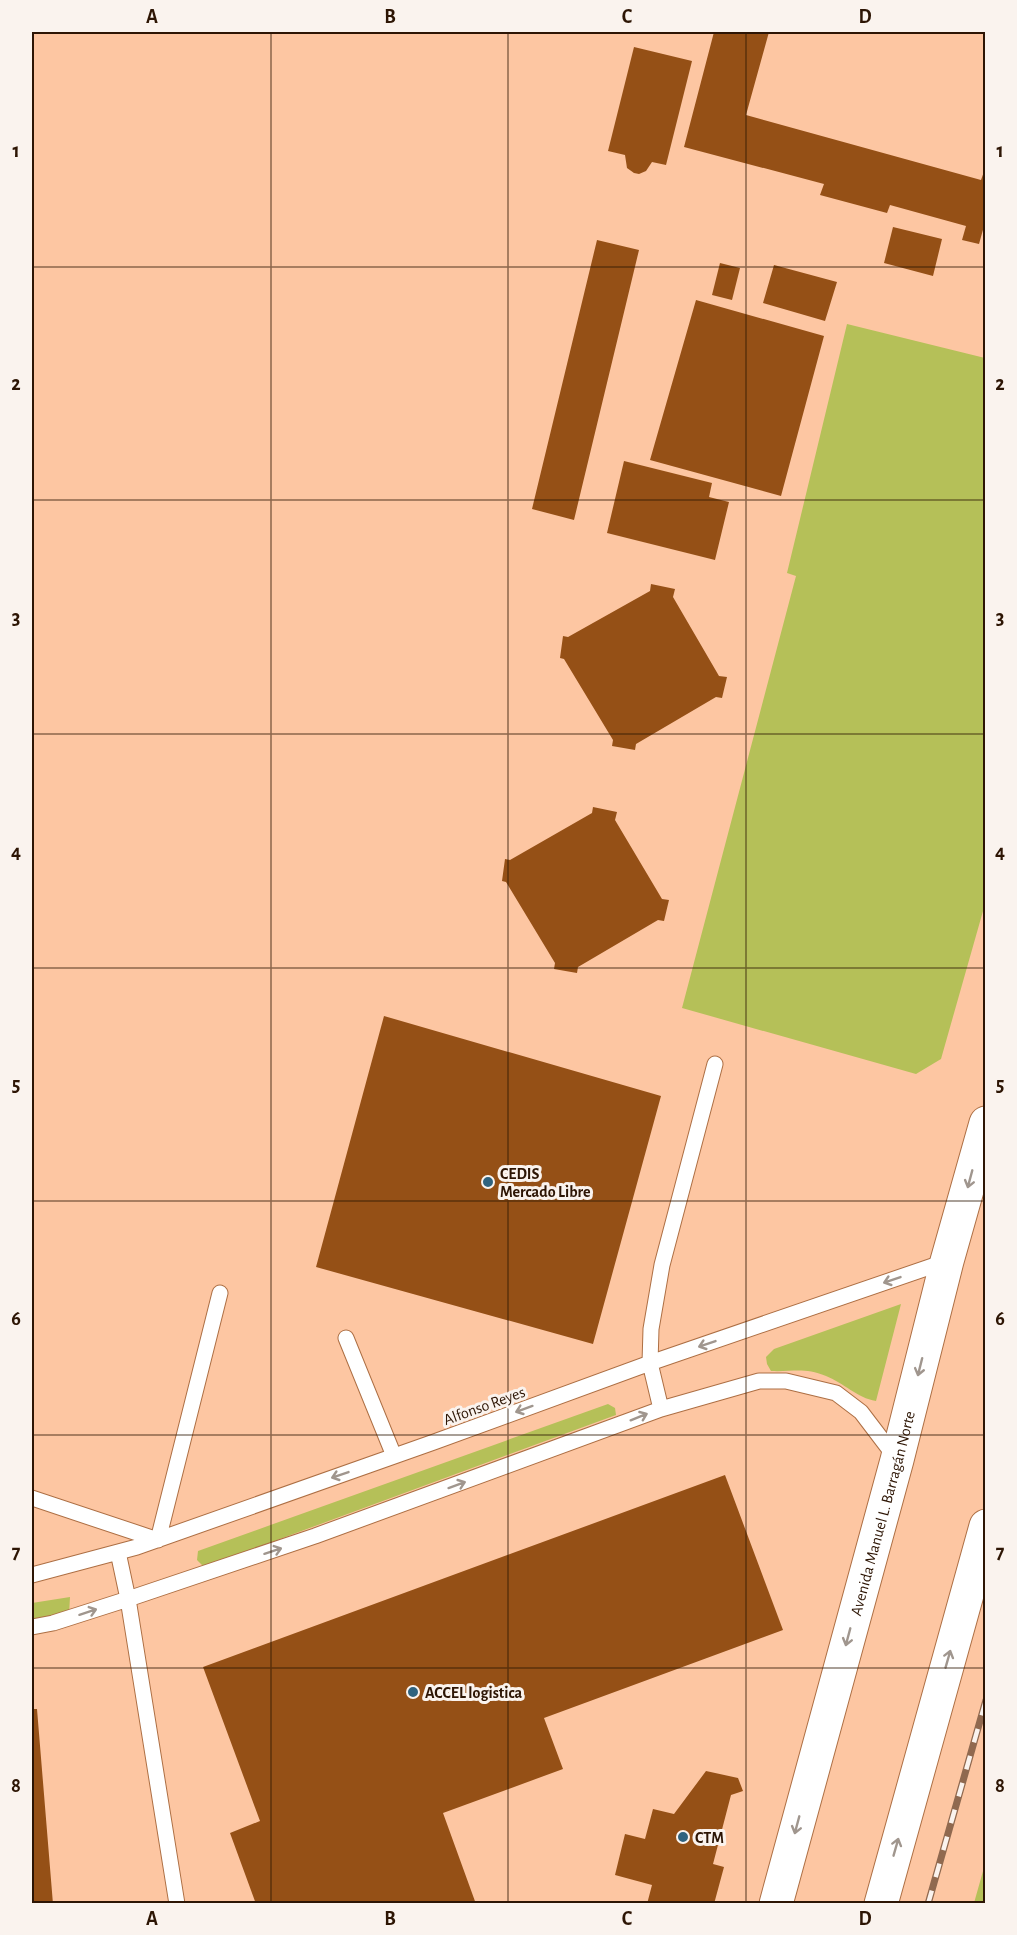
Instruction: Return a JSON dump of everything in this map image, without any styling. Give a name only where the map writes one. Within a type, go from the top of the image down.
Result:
[{"type":"main road","name":"Avenida Manuel L. Barragán Norte","points":[[776,1904],[897,1460],[947,1261],[986,1123]]},
{"type":"main road","points":[[881,1904],[986,1526]]},
{"type":"lane","points":[[661,1409],[650,1363],[651,1329],[662,1265],[715,1064]]},
{"type":"lane","name":"Alfonso Reyes","points":[[32,1575],[158,1540],[650,1363],[947,1261]]},
{"type":"lane","points":[[32,1498],[158,1540],[220,1293]]},
{"type":"lane","points":[[346,1338],[394,1456]]},
{"type":"lane","points":[[32,1627],[128,1599],[315,1536],[661,1409],[759,1381],[795,1383],[836,1393],[861,1412],[897,1460]]},
{"type":"lane","points":[[118,1552],[128,1599],[177,1904]]},
{"type":"green space","points":[[847,324],[985,358],[985,904],[941,1059],[916,1074],[682,1008],[796,576],[787,573]]},
{"type":"green space","points":[[901,1304],[876,1401],[863,1397],[818,1373],[771,1371],[767,1364],[766,1357],[774,1349]]},
{"type":"green space","points":[[608,1404],[615,1408],[616,1415],[204,1567],[197,1560],[198,1551]]},
{"type":"green space","points":[[70,1597],[69,1615],[32,1623],[32,1603]]},
{"type":"green space","points":[[985,1864],[985,1903],[974,1903]]},
{"type":"building","points":[[714,32],[769,32],[746,115],[981,180],[986,166],[986,219],[979,244],[962,240],[966,226],[890,205],[887,213],[820,195],[824,184],[684,147]]},
{"type":"building","points":[[634,47],[692,61],[666,165],[652,162],[646,171],[639,174],[627,168],[625,155],[608,151]]},
{"type":"building","points":[[893,227],[942,239],[933,276],[884,263]]},
{"type":"building","points":[[597,240],[639,250],[574,520],[532,509]]},
{"type":"building","points":[[720,263],[740,268],[732,300],[712,295]]},
{"type":"building","points":[[774,265],[837,282],[825,321],[763,303]]},
{"type":"building","points":[[696,300],[824,336],[781,496],[650,460]]},
{"type":"building","points":[[624,461],[712,483],[709,497],[729,502],[715,560],[607,533]]},
{"type":"building","points":[[651,584],[675,589],[673,597],[719,676],[727,677],[722,698],[716,697],[636,744],[635,750],[612,746],[613,740],[564,659],[560,658],[563,636],[568,637],[650,591]]},
{"type":"building","points":[[593,807],[617,812],[615,820],[662,899],[669,900],[664,921],[658,920],[578,967],[577,973],[554,969],[555,963],[506,882],[502,881],[505,859],[510,860],[592,813]]},
{"type":"building","name":"CEDIS Mercado Libre","points":[[384,1016],[661,1096],[593,1344],[316,1267]]},
{"type":"building","name":"ACCEL logistica","points":[[725,1475],[783,1630],[544,1718],[563,1769],[443,1813],[476,1904],[256,1904],[230,1833],[260,1821],[203,1667]]},
{"type":"building","points":[[32,1709],[37,1709],[53,1904],[32,1904]]},
{"type":"building","name":"CTM","points":[[706,1771],[738,1778],[743,1791],[731,1795],[713,1864],[724,1867],[714,1904],[647,1904],[652,1885],[615,1875],[625,1834],[645,1839],[653,1809],[674,1814]]},
{"type":"railway","points":[[928,1904],[986,1700]]},
{"type":"place","name":"CEDIS Mercado Libre","points":[[488,1182]]},
{"type":"place","name":"ACCEL logistica","points":[[413,1692]]},
{"type":"place","name":"CTM","points":[[683,1837]]}]
